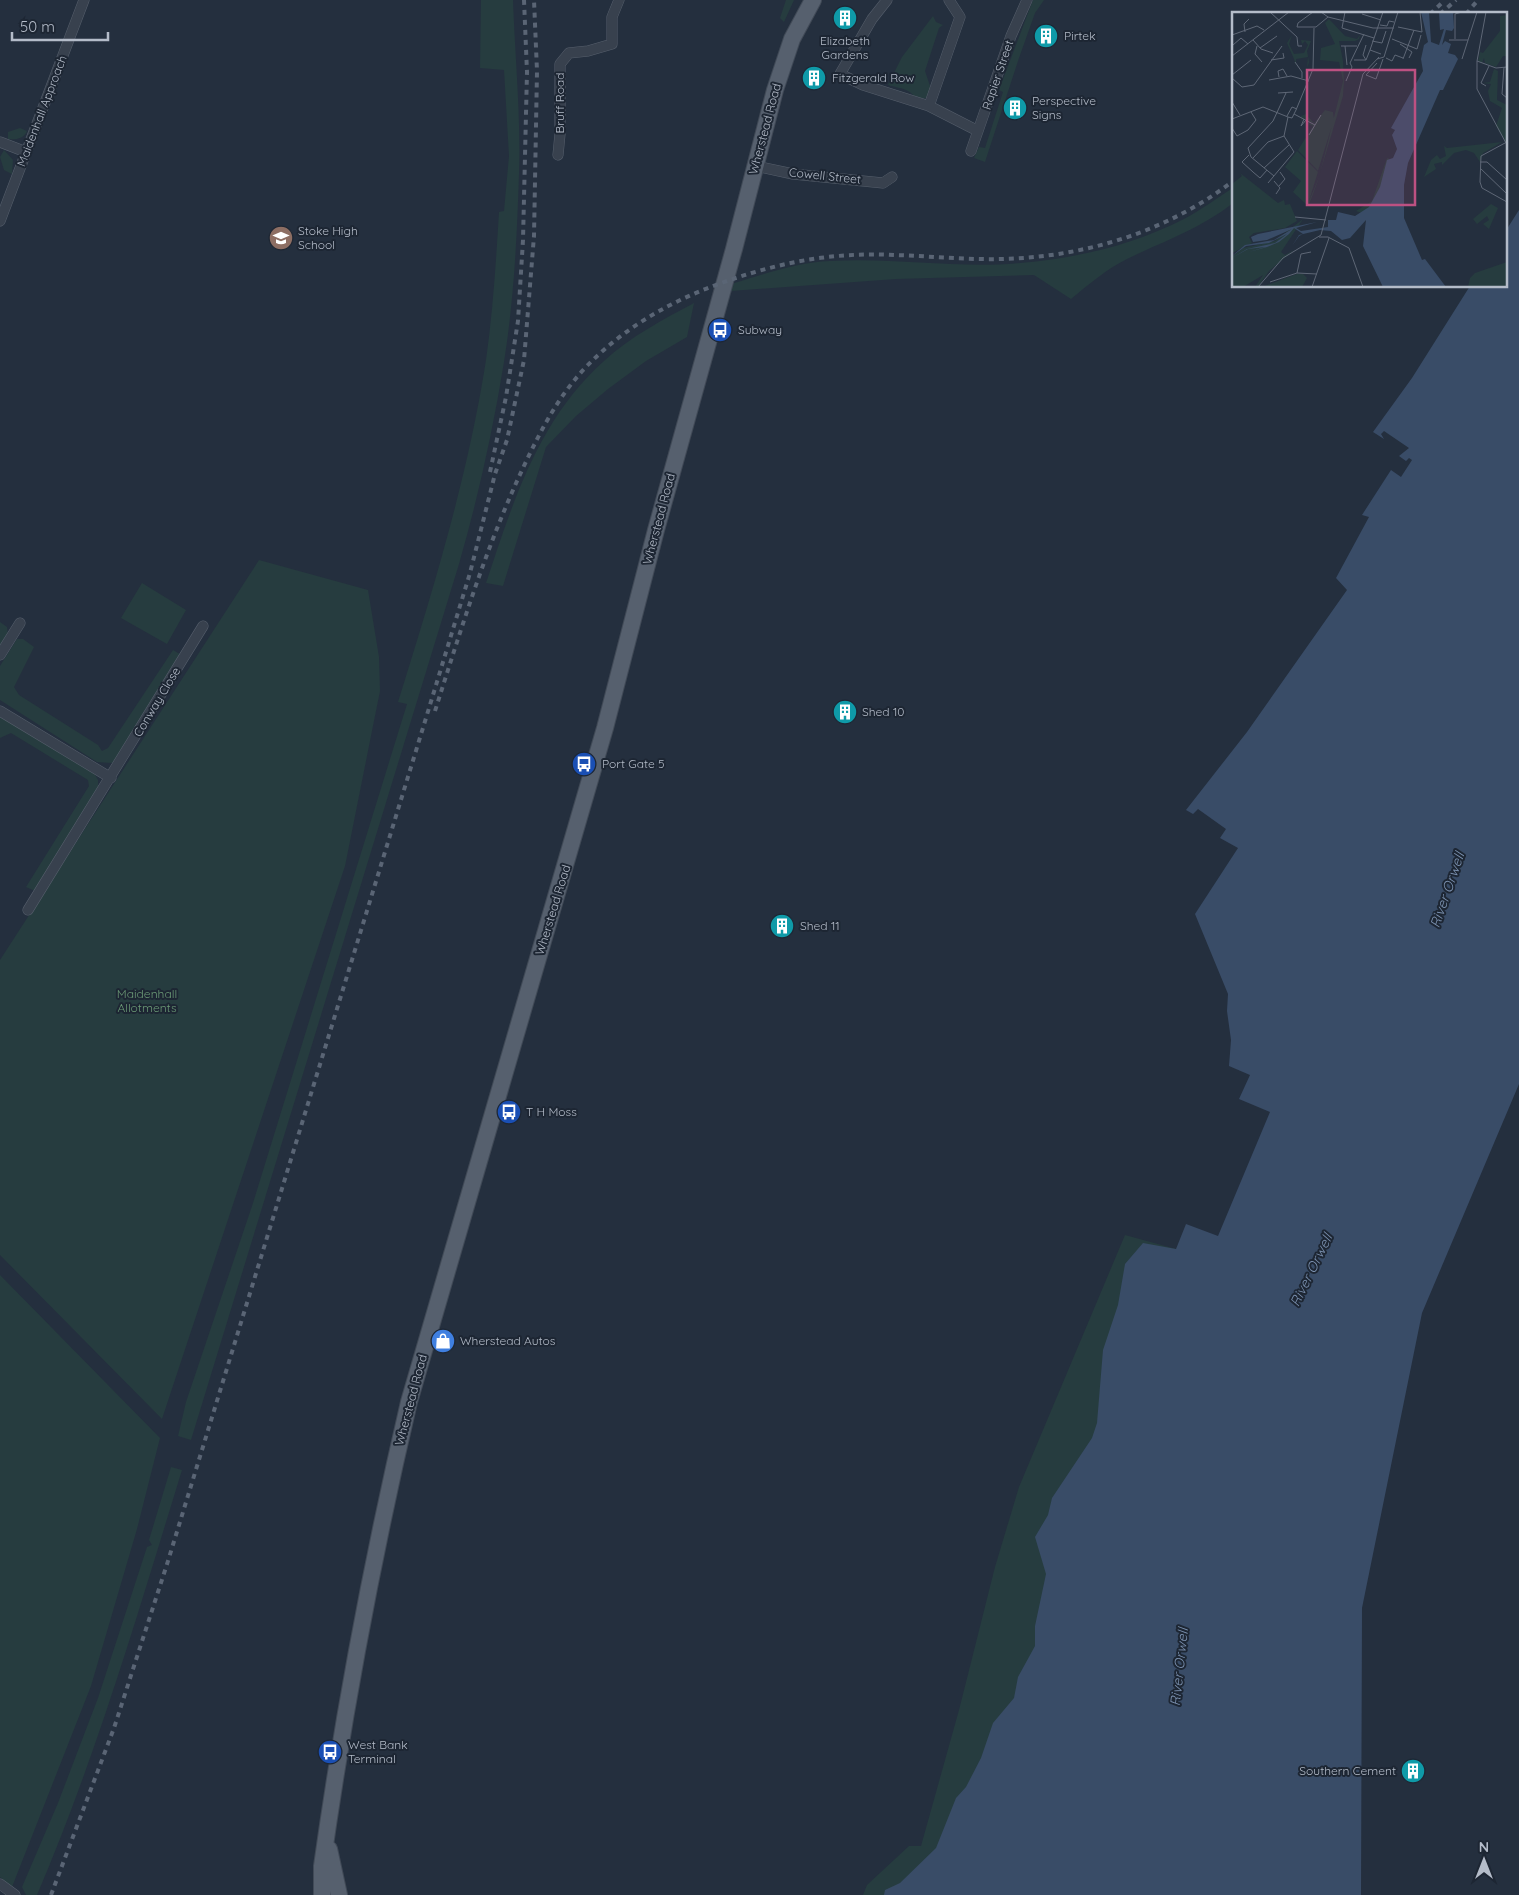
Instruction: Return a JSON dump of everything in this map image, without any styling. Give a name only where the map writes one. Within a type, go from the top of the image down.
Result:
[{"type":"main road","name":"Wherstead Road","points":[[322,1895],[322,1866],[327,1829],[356,1645],[409,1402],[600,746],[650,549],[786,53],[813,0]]},
{"type":"main road","name":"Wherstead Road","points":[[327,1829],[329,1851],[339,1895]]},
{"type":"street","name":"Maidenhall Approach","points":[[0,221],[84,0]]},
{"type":"street","name":"Bruff Road","points":[[558,155],[560,134],[560,64],[569,53],[612,44],[612,17],[619,0]]},
{"type":"street","points":[[886,0],[872,19],[840,74],[863,85],[929,106],[978,131]]},
{"type":"street","points":[[929,106],[960,17],[949,0]]},
{"type":"street","name":"Rapier Street","points":[[971,151],[1014,27],[1027,0]]},
{"type":"street","points":[[0,142],[26,152]]},
{"type":"street","name":"Cowell Street","points":[[756,166],[793,174],[883,183],[889,181],[892,177]]},
{"type":"street","points":[[0,656],[20,623]]},
{"type":"street","name":"Conway Close","points":[[28,910],[203,626]]},
{"type":"street","points":[[0,711],[111,778]]},
{"type":"street","points":[[0,1884],[15,1895]]},
{"type":"green space","points":[[481,0],[513,0],[519,130],[513,292],[504,362],[490,438],[479,489],[459,564],[191,1440],[178,1436],[186,1402],[253,1203],[407,704],[398,702],[424,618],[470,447],[491,323],[499,212],[504,211],[509,156],[504,70],[480,68]]},
{"type":"green space","points":[[786,0],[794,0],[784,22],[780,18]]},
{"type":"green space","points":[[1033,0],[1044,0],[1035,13],[985,162],[974,158],[979,147],[985,148],[1003,92],[999,90]]},
{"type":"green space","points":[[933,16],[936,22],[943,25],[939,28],[925,71],[931,89],[926,98],[920,99],[906,90],[888,85],[902,57]]},
{"type":"green space","points":[[20,128],[27,131],[24,136],[8,139],[8,132]]},
{"type":"green space","points":[[4,150],[13,160],[12,174],[4,170],[0,157]]},
{"type":"green space","points":[[1232,189],[1232,204],[1220,212],[1182,234],[1120,263],[1098,277],[1071,299],[1034,275],[896,279],[731,291],[734,283],[782,269],[818,262],[878,260],[973,265],[1020,263],[1063,258],[1125,243],[1165,228]]},
{"type":"green space","points":[[694,303],[687,337],[646,361],[608,389],[576,416],[546,447],[503,586],[486,583],[530,464],[562,409],[581,384],[614,352],[647,329]]},
{"type":"green space","name":"Maidenhall Allotments","points":[[259,560],[368,590],[379,657],[380,691],[345,866],[162,1419],[0,1255],[0,960]]},
{"type":"green space","points":[[142,583],[186,610],[167,644],[121,618]]},
{"type":"green space","points":[[0,622],[7,627],[8,635],[0,647]]},
{"type":"green space","points":[[17,639],[23,639],[34,647],[14,687],[19,695],[98,745],[102,751],[108,748],[173,650],[183,656],[120,758],[112,763],[97,762],[0,700],[0,666]]},
{"type":"green space","points":[[0,718],[5,718],[94,773],[98,780],[98,789],[35,891],[26,887],[89,786],[88,780],[11,733],[0,738]]},
{"type":"green space","points":[[1125,1235],[1176,1249],[1069,1619],[916,1895],[863,1895],[867,1885],[909,1846],[921,1846],[959,1710],[995,1567],[1019,1487]]},
{"type":"green space","points":[[0,1275],[160,1438],[137,1529],[91,1686],[12,1887],[0,1877]]},
{"type":"green space","points":[[171,1467],[182,1470],[97,1738],[37,1895],[26,1895],[22,1887],[58,1803],[98,1698],[147,1547],[152,1545],[149,1540]]},
{"type":"water","name":"River Orwell","points":[[1519,210],[1519,1084],[1422,1313],[1362,1608],[1361,1895],[884,1895],[885,1890],[900,1883],[936,1848],[956,1798],[966,1787],[981,1758],[993,1723],[1014,1698],[1018,1677],[1035,1646],[1035,1626],[1046,1574],[1035,1537],[1048,1515],[1052,1498],[1092,1438],[1097,1423],[1103,1350],[1118,1305],[1125,1264],[1143,1243],[1176,1249],[1186,1224],[1218,1236],[1270,1112],[1239,1099],[1250,1075],[1229,1066],[1231,1040],[1227,1011],[1228,994],[1195,914],[1238,848],[1220,838],[1226,829],[1198,809],[1193,814],[1186,810],[1247,732],[1347,590],[1336,578],[1369,517],[1362,515],[1391,470],[1401,477],[1412,460],[1409,458],[1406,461],[1399,456],[1409,448],[1384,431],[1381,434],[1384,439],[1373,432],[1412,378],[1469,288],[1506,288],[1506,230]]},
{"type":"railway","points":[[490,472],[506,397],[518,321],[523,240],[527,72],[524,0]]},
{"type":"railway","points":[[51,1895],[114,1728],[168,1561],[470,573],[495,474],[507,440],[524,360],[534,236],[537,71],[534,0]]},
{"type":"railway","points":[[1442,12],[1456,0]]},
{"type":"railway","points":[[1468,12],[1478,0]]},
{"type":"railway","points":[[1432,12],[1443,2]]},
{"type":"railway","points":[[435,711],[497,528],[536,441],[558,403],[575,379],[600,353],[634,326],[690,295],[710,287],[750,273],[811,259],[873,254],[1002,259],[1033,257],[1094,247],[1153,228],[1207,199],[1232,182]]},
{"type":"place","name":"Elizabeth Gardens","points":[[845,18]]},
{"type":"place","name":"Pirtek","points":[[1046,36]]},
{"type":"place","name":"Fitzgerald Row","points":[[814,78]]},
{"type":"place","name":"Perspective Signs","points":[[1015,108]]},
{"type":"place","name":"Stoke High School","points":[[281,238]]},
{"type":"place","name":"Subway","points":[[720,330]]},
{"type":"place","name":"Shed 10","points":[[845,712]]},
{"type":"place","name":"Port Gate 5","points":[[584,764]]},
{"type":"place","name":"Shed 11","points":[[782,926]]},
{"type":"place","name":"T H Moss","points":[[509,1112]]},
{"type":"place","name":"Wherstead Autos","points":[[443,1341]]},
{"type":"place","name":"West Bank Terminal","points":[[330,1752]]},
{"type":"place","name":"Southern Cement","points":[[1413,1771]]}]
